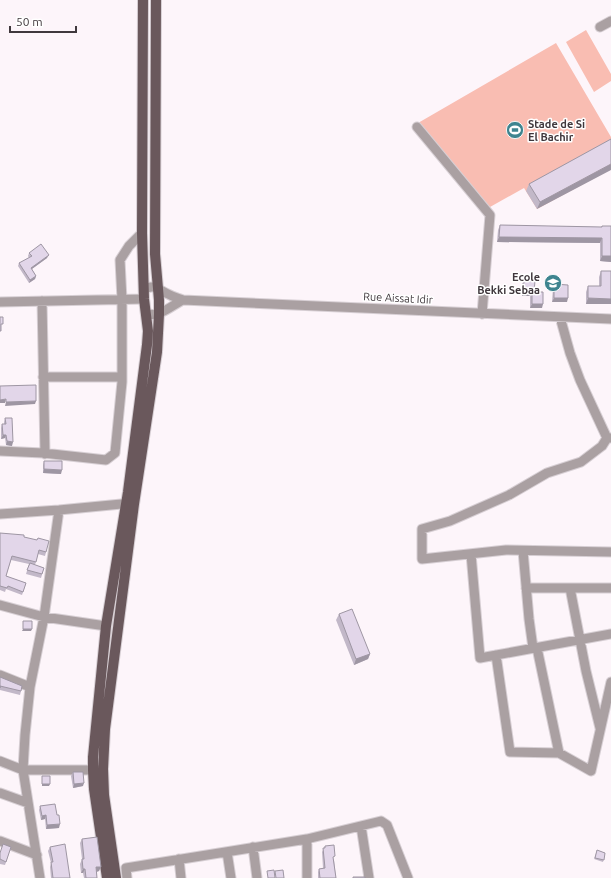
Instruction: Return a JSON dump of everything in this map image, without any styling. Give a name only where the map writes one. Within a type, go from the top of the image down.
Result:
[{"type":"main road","points":[[116,878],[106,809],[103,769],[106,722],[148,331],[144,294],[142,233],[143,0]]},
{"type":"main road","points":[[107,878],[97,812],[93,770],[106,626],[157,352],[159,314],[155,254],[156,0]]},
{"type":"street","points":[[600,27],[611,21]]},
{"type":"street","points":[[417,127],[490,215],[482,314]]},
{"type":"street","points":[[0,451],[106,460],[115,453],[122,377],[122,300],[120,260],[129,246],[142,233]]},
{"type":"street","points":[[0,302],[122,300],[144,294],[150,287],[158,288],[167,294],[183,300]]},
{"type":"street","points":[[146,313],[151,315],[159,314],[183,300]]},
{"type":"street","name":"Rue Aissat Idir","points":[[183,300],[611,319]]},
{"type":"street","points":[[42,301],[45,454]]},
{"type":"street","points":[[560,317],[570,353],[580,380],[609,438],[602,446],[581,462],[546,473],[509,495],[450,521],[422,529],[422,559],[506,550],[611,552]]},
{"type":"street","points":[[43,377],[122,377]]},
{"type":"street","points":[[0,514],[130,503]]},
{"type":"street","points":[[40,878],[23,770],[30,686],[44,617],[59,510]]},
{"type":"street","points":[[523,550],[526,588],[535,648],[559,753]]},
{"type":"street","points":[[471,554],[480,658],[611,634]]},
{"type":"street","points":[[526,588],[611,588]]},
{"type":"street","points":[[570,588],[600,732]]},
{"type":"street","points":[[0,605],[44,617],[106,626]]},
{"type":"street","points":[[496,655],[510,752],[559,753],[590,771],[611,682]]},
{"type":"street","points":[[0,675],[30,686]]},
{"type":"street","points":[[0,761],[23,770],[103,769]]},
{"type":"street","points":[[0,793],[28,803]]},
{"type":"street","points":[[127,878],[126,868],[307,839],[381,821],[387,825],[408,878]]},
{"type":"street","points":[[361,826],[369,878]]},
{"type":"street","points":[[307,839],[307,878]]},
{"type":"street","points":[[0,841],[37,855]]},
{"type":"street","points":[[253,847],[257,878]]},
{"type":"street","points":[[227,852],[231,878]]},
{"type":"street","points":[[179,859],[181,878]]},
{"type":"shaded area","points":[[586,30],[611,74],[611,81],[594,92],[566,42]]},
{"type":"shaded area","name":"Stade de Si El Bachir","points":[[556,43],[611,137],[611,169],[537,209],[524,188],[490,207],[484,205],[418,123]]},
{"type":"building","points":[[611,139],[611,164],[540,202],[529,184]]},
{"type":"building","points":[[500,225],[611,226],[611,256],[602,256],[602,238],[499,237]]},
{"type":"building","points":[[41,244],[49,255],[31,268],[36,276],[30,280],[19,263],[32,256],[29,253]]},
{"type":"building","points":[[601,271],[611,271],[611,299],[588,298],[588,286],[601,286]]},
{"type":"building","points":[[524,280],[535,281],[534,292],[543,292],[543,304],[532,304],[532,292],[523,292]]},
{"type":"building","points":[[554,284],[568,285],[568,298],[554,298]]},
{"type":"building","points":[[0,317],[3,317],[1,331],[0,331]]},
{"type":"building","points":[[36,385],[36,401],[6,402],[6,399],[0,400],[0,386]]},
{"type":"building","points":[[5,418],[12,418],[13,442],[7,441],[6,435],[3,435],[2,424],[6,424]]},
{"type":"building","points":[[44,461],[62,461],[62,470],[44,469]]},
{"type":"building","points":[[0,533],[24,535],[24,537],[37,540],[38,538],[49,541],[46,552],[39,550],[36,562],[12,556],[6,576],[26,583],[23,592],[8,586],[7,588],[0,586]]},
{"type":"building","points":[[30,563],[44,568],[42,574],[27,570]]},
{"type":"building","points":[[352,609],[370,654],[356,659],[339,614]]},
{"type":"building","points":[[23,621],[32,621],[32,629],[23,629]]},
{"type":"building","points":[[0,677],[22,686],[21,691],[0,686]]},
{"type":"building","points":[[73,772],[83,772],[84,783],[74,784]]},
{"type":"building","points":[[42,776],[50,776],[50,784],[42,784]]},
{"type":"building","points":[[55,804],[57,815],[59,815],[60,824],[47,825],[46,815],[42,816],[40,806]]},
{"type":"building","points":[[97,837],[101,867],[96,867],[97,878],[86,878],[85,869],[83,869],[82,859],[84,859],[82,839]]},
{"type":"building","points":[[3,844],[11,847],[6,862],[0,859]]},
{"type":"building","points":[[65,844],[70,878],[53,878],[51,862],[53,862],[50,847]]},
{"type":"building","points":[[334,845],[335,856],[333,857],[336,878],[320,878],[319,869],[325,868],[323,848],[325,848],[325,846]]},
{"type":"building","points":[[597,850],[605,853],[604,860],[595,858]]},
{"type":"building","points":[[274,870],[275,878],[268,878],[267,871]]},
{"type":"building","points":[[283,870],[284,878],[276,878],[275,871]]},
{"type":"building","points":[[365,877],[365,878],[353,878]]},
{"type":"place","name":"Stade de Si El Bachir","points":[[515,130]]},
{"type":"place","name":"Ecole Bekki Sebaa","points":[[553,283]]}]
